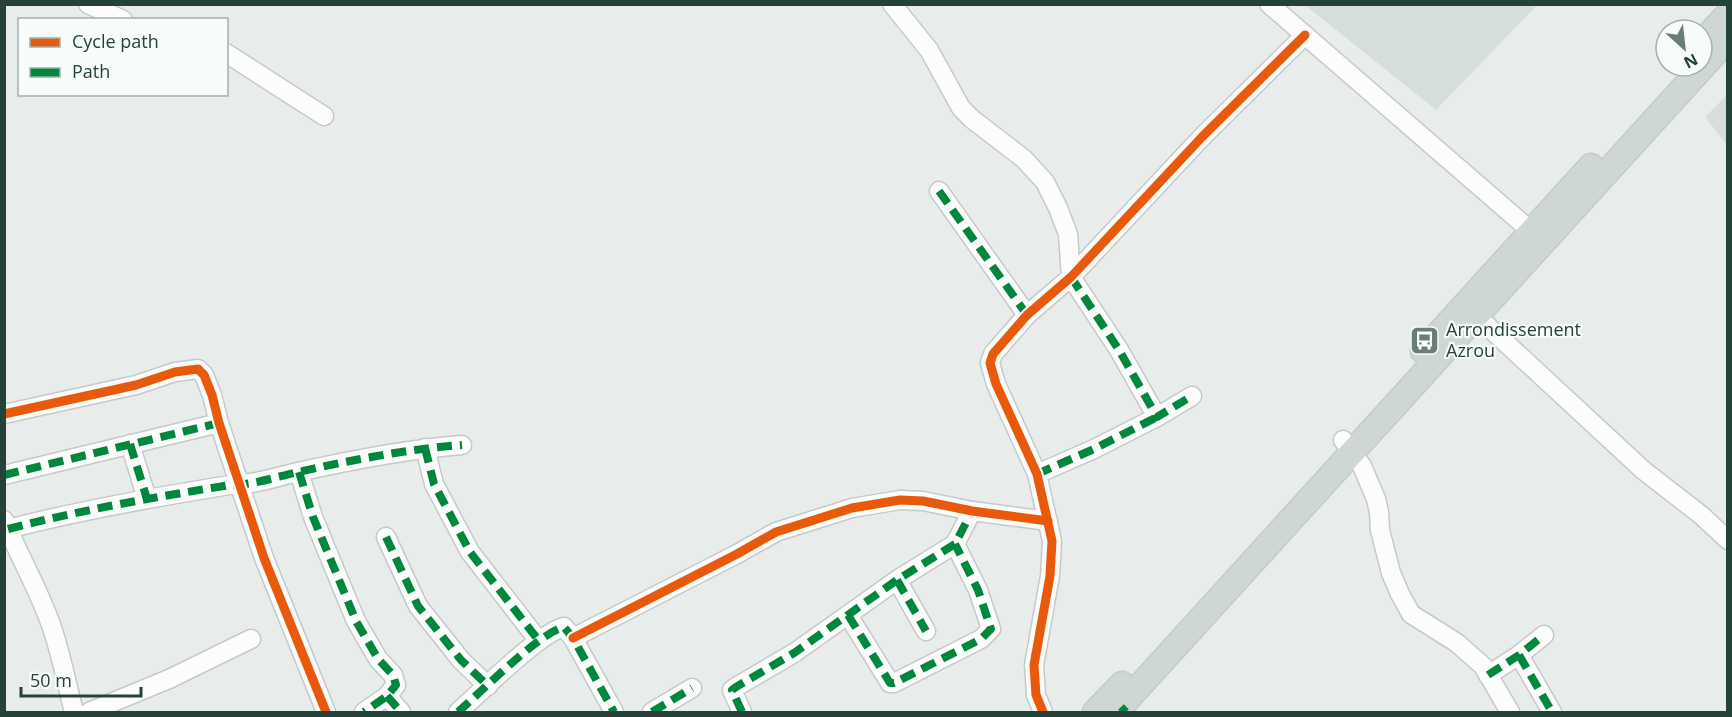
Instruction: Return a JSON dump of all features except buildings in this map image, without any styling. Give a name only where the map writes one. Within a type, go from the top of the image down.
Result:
[{"type":"main road","points":[[1714,29],[1728,14]]},
{"type":"main road","points":[[1471,311],[1531,231],[1728,39]]},
{"type":"main road","points":[[1095,712],[1348,446],[1471,311],[1617,149],[1672,78]]},
{"type":"main road","points":[[1121,711],[1348,446]]},
{"type":"street","points":[[88,4],[119,18]]},
{"type":"street","points":[[892,4],[928,50],[961,108],[1024,159],[1045,182],[1068,234],[1071,277],[1119,350],[1157,417]]},
{"type":"street","points":[[1269,4],[1531,231]]},
{"type":"street","points":[[1043,712],[1036,695],[1034,665],[1050,576],[1052,541],[1037,474],[996,384],[990,363],[993,354],[1027,315],[1071,277],[1202,137],[1305,35]]},
{"type":"street","points":[[228,54],[324,116]]},
{"type":"street","points":[[939,191],[1027,315]]},
{"type":"street","points":[[1471,311],[1643,470],[1701,515],[1728,540]]},
{"type":"street","points":[[4,414],[136,385],[175,372],[198,369],[204,375],[212,395],[219,423],[264,558],[326,712]]},
{"type":"street","points":[[1037,474],[1094,450],[1192,396]]},
{"type":"street","points":[[4,475],[219,423]]},
{"type":"street","points":[[130,444],[147,499]]},
{"type":"street","points":[[74,712],[62,656],[51,624],[37,587],[6,525],[147,499],[240,485],[424,448],[462,445]]},
{"type":"street","points":[[1348,446],[1362,466],[1376,499],[1380,530],[1391,573],[1411,614],[1457,643],[1483,666],[1510,712]]},
{"type":"street","points":[[424,448],[434,484],[470,552],[539,641]]},
{"type":"street","points":[[299,472],[313,517],[356,621],[378,659],[396,680],[396,685],[387,696],[364,712]]},
{"type":"street","points":[[573,638],[776,532],[852,508],[900,500],[923,501],[972,511],[1048,521]]},
{"type":"street","points":[[742,712],[732,690],[794,653],[897,580],[955,544],[972,511]]},
{"type":"street","points":[[386,537],[418,606],[461,660],[488,686]]},
{"type":"street","points":[[848,615],[890,683],[894,684],[981,639],[992,629],[978,590],[955,544]]},
{"type":"street","points":[[897,580],[926,631]]},
{"type":"street","points":[[458,712],[539,641],[564,627],[573,638],[614,712]]},
{"type":"street","points":[[1488,675],[1544,635]]},
{"type":"street","points":[[89,712],[169,679],[251,639]]},
{"type":"street","points":[[1519,655],[1552,712]]},
{"type":"street","points":[[652,712],[692,688]]},
{"type":"street","points":[[387,696],[401,712]]},
{"type":"shaded area","points":[[1305,5],[1537,5],[1436,110]]},
{"type":"shaded area","points":[[1727,95],[1727,145],[1705,117]]},
{"type":"marked path","points":[[939,191],[1027,315]]},
{"type":"marked path","points":[[1071,277],[1119,350],[1157,417],[1192,396]]},
{"type":"marked path","points":[[1037,474],[1094,449],[1157,417]]},
{"type":"marked path","points":[[4,475],[219,423]]},
{"type":"marked path","points":[[130,444],[147,499]]},
{"type":"marked path","points":[[8,529],[118,504],[256,482],[359,459],[462,445]]},
{"type":"marked path","points":[[425,448],[434,484],[470,552],[539,641]]},
{"type":"marked path","points":[[299,472],[313,517],[356,621],[378,659],[393,675],[396,685],[387,696],[364,712]]},
{"type":"marked path","points":[[742,712],[732,690],[794,653],[897,580],[955,544],[972,511]]},
{"type":"marked path","points":[[386,537],[418,606],[461,660],[488,686]]},
{"type":"marked path","points":[[848,615],[890,683],[981,639],[991,629],[978,590],[955,544]]},
{"type":"marked path","points":[[897,580],[926,631]]},
{"type":"marked path","points":[[458,712],[525,652],[540,640],[564,627],[573,638],[614,712]]},
{"type":"marked path","points":[[1488,675],[1544,635]]},
{"type":"marked path","points":[[1519,655],[1552,712]]},
{"type":"marked path","points":[[652,712],[692,688]]},
{"type":"marked path","points":[[387,696],[401,712]]},
{"type":"marked path","points":[[1121,707],[1126,712]]},
{"type":"cycle path","points":[[1043,712],[1036,695],[1034,665],[1050,576],[1052,541],[1037,474],[996,384],[990,363],[993,354],[1027,315],[1071,277],[1202,137],[1305,35]]},
{"type":"cycle path","points":[[4,414],[136,385],[175,372],[198,369],[204,375],[212,395],[219,423],[264,558],[326,712]]},
{"type":"cycle path","points":[[573,638],[776,532],[852,508],[900,500],[923,501],[972,511],[1048,521]]},
{"type":"place","name":"Arrondissement Azrou","points":[[1425,340]]}]
